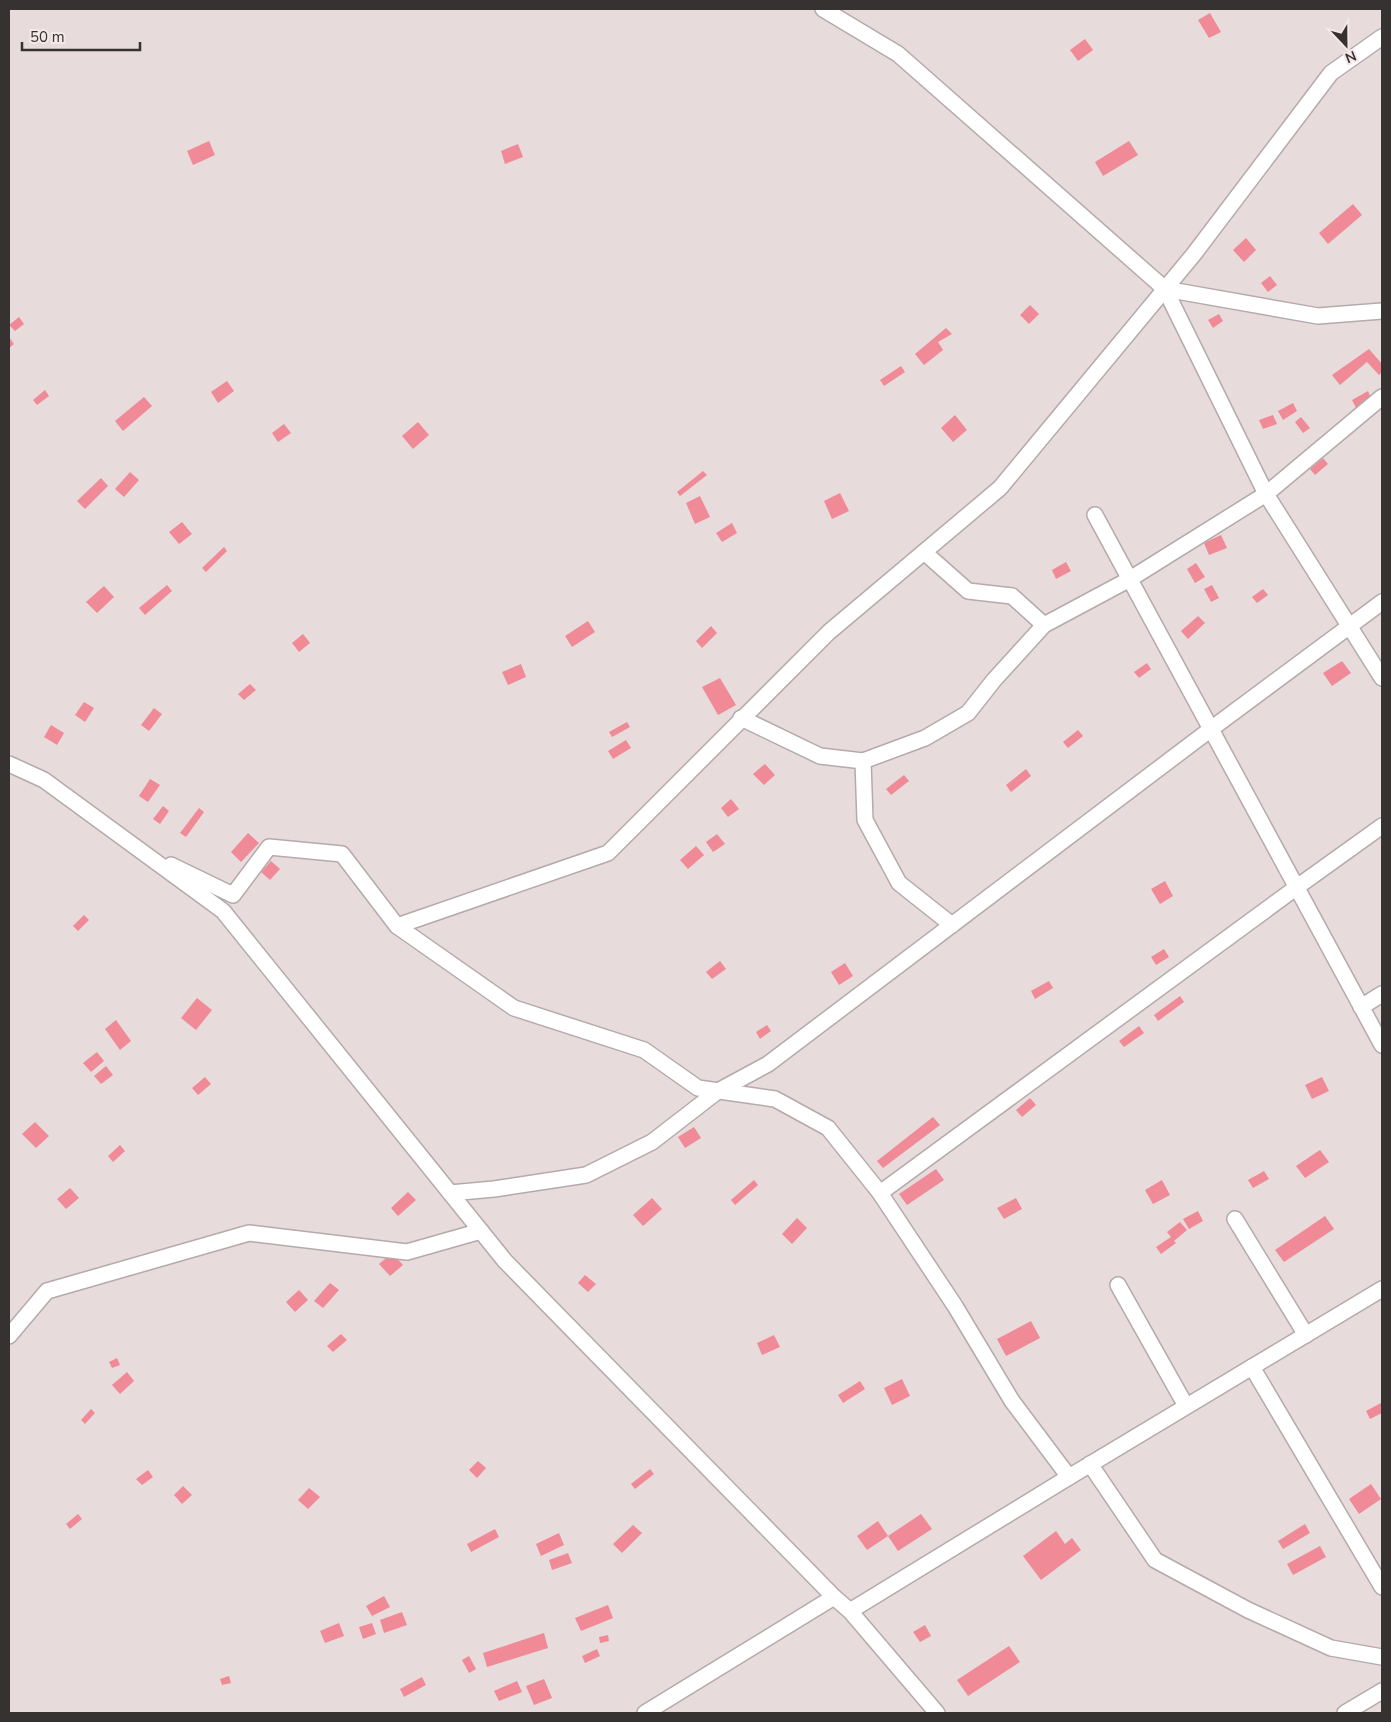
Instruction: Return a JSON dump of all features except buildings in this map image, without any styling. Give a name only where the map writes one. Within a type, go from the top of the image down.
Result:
[{"type":"street","points":[[823,9],[898,54],[1165,289],[1266,494],[1382,678]]},
{"type":"street","points":[[397,926],[608,852],[829,632],[1000,488],[1194,254],[1331,73],[1382,37]]},
{"type":"street","points":[[1165,289],[1318,316],[1382,311]]},
{"type":"street","points":[[742,718],[820,756],[863,761],[925,738],[968,713],[994,680],[1044,625],[1130,579],[1266,494],[1382,397]]},
{"type":"street","points":[[1095,515],[1382,1045]]},
{"type":"street","points":[[924,552],[968,591],[1012,596],[1044,625]]},
{"type":"street","points":[[450,1193],[586,1176],[652,1142],[718,1091],[768,1064],[1382,602]]},
{"type":"street","points":[[863,761],[865,820],[899,882],[952,925]]},
{"type":"street","points":[[9,764],[44,780],[223,912],[505,1261],[834,1597],[850,1611],[938,1713]]},
{"type":"street","points":[[880,1193],[1296,887],[1382,826]]},
{"type":"street","points":[[138,849],[233,895],[269,846],[342,854],[397,926],[514,1008],[644,1050],[698,1088],[775,1099],[828,1128],[880,1193],[956,1306],[1012,1401],[1069,1477]]},
{"type":"street","points":[[1361,1007],[1382,994]]},
{"type":"street","points":[[1235,1219],[1306,1335]]},
{"type":"street","points":[[9,1336],[47,1291],[249,1233],[407,1252],[481,1231]]},
{"type":"street","points":[[1118,1285],[1186,1406]]},
{"type":"street","points":[[850,1611],[1382,1289]]},
{"type":"street","points":[[1252,1367],[1382,1587]]},
{"type":"street","points":[[1090,1464],[1155,1560],[1248,1610],[1330,1648],[1382,1657]]},
{"type":"street","points":[[645,1713],[834,1597]]},
{"type":"street","points":[[1345,1713],[1382,1692]]}]
